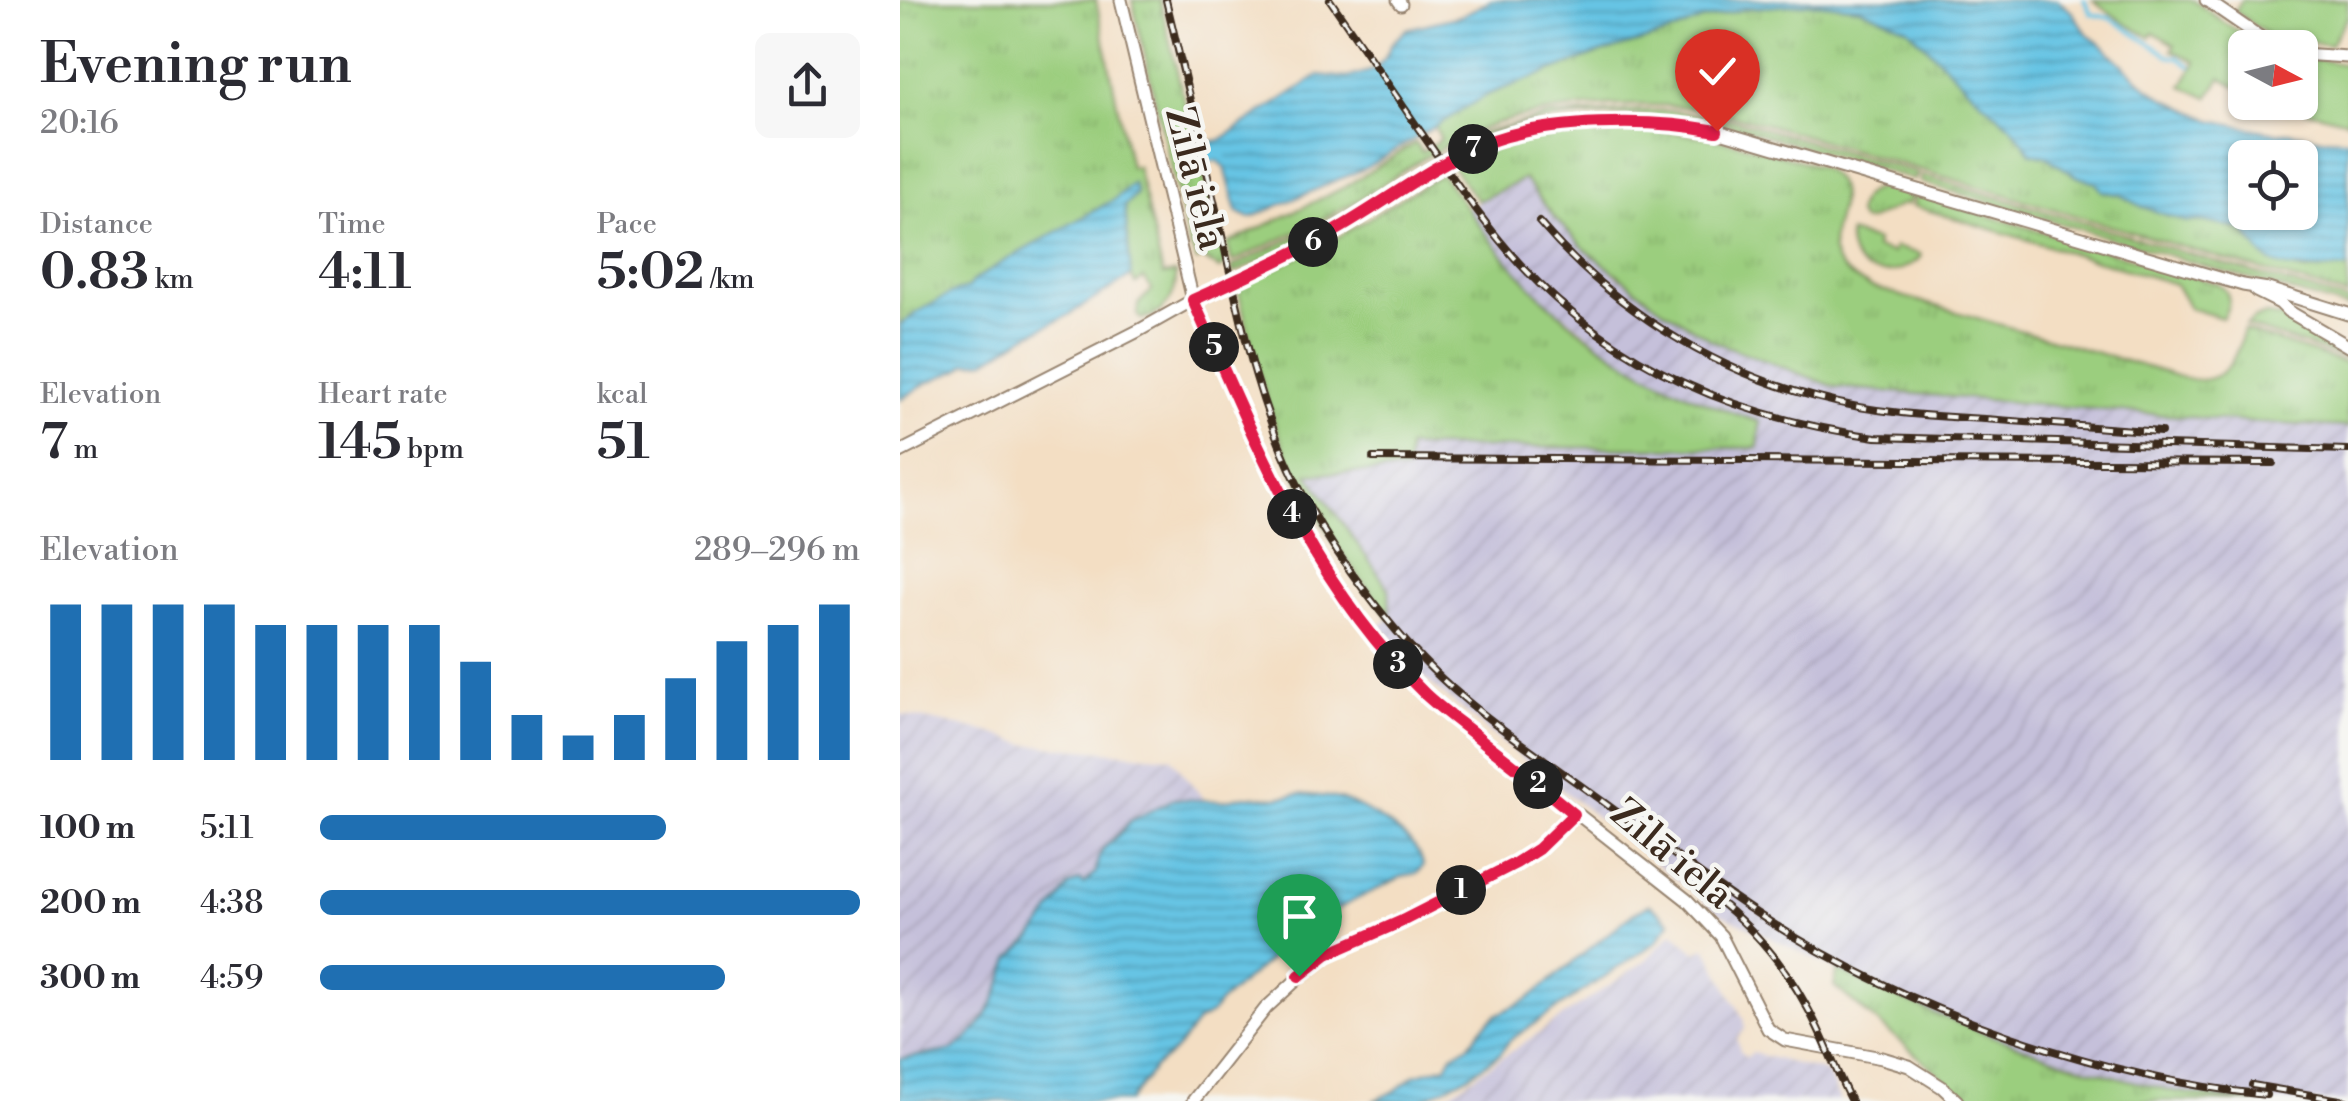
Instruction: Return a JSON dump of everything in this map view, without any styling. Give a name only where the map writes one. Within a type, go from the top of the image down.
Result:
[{"type":"street","name":"Zilā iela","points":[[1121,0],[1193,300],[1262,458],[1340,593],[1425,694],[1687,900],[1721,936],[1768,1028],[1785,1040],[1908,1066],[1957,1101]]},
{"type":"street","points":[[2206,0],[2248,30]]},
{"type":"street","points":[[2318,55],[2348,56]]},
{"type":"street","points":[[900,452],[1193,300],[1326,236],[1485,144],[1533,130],[1586,124],[1669,124],[1717,131],[2348,314]]},
{"type":"street","points":[[2243,285],[2280,303],[2348,346]]},
{"type":"street","points":[[1193,1101],[1266,1008],[1316,962],[1516,863],[1538,849],[1574,814]]},
{"type":"shaded area","points":[[1524,179],[1556,219],[1614,274],[1658,306],[1713,341],[1835,387],[2348,427],[2348,1101],[2260,1101],[2172,1091],[2035,1053],[1887,994],[1719,913],[1423,677],[1378,627],[1390,618],[1307,474],[1406,471],[1407,447],[1758,448],[1760,422],[1709,404],[1611,352],[1544,299],[1509,263],[1467,208]]},
{"type":"shaded area","points":[[900,714],[989,732],[1025,744],[1171,757],[1205,801],[1198,894],[900,1101]]},
{"type":"shaded area","points":[[1673,932],[1696,952],[1706,947],[1743,1018],[1745,1029],[1737,1039],[1740,1051],[1746,1057],[1753,1053],[1827,1072],[1840,1101],[1438,1101],[1645,961]]},
{"type":"green space","points":[[900,0],[1096,0],[1130,167],[1137,166],[1163,275],[1176,273],[1172,297],[1163,309],[1141,319],[1138,315],[1138,304],[1152,290],[1144,278],[1136,284],[1131,276],[1125,206],[1137,194],[1133,184],[1115,199],[1003,262],[968,288],[919,311],[900,325]]},
{"type":"green space","points":[[1132,0],[1160,0],[1194,142],[1182,147],[1190,180],[1203,174],[1226,265],[1219,269],[1203,258],[1197,261],[1188,241]]},
{"type":"green space","points":[[2093,0],[2193,0],[2237,30],[2228,30],[2228,82],[2221,78],[2208,98],[2182,86],[2196,62],[2172,50],[2175,45],[2153,32],[2150,37]]},
{"type":"green space","points":[[2242,0],[2348,0],[2348,16],[2330,45],[2318,43],[2318,30],[2261,30],[2235,11]]},
{"type":"green space","points":[[1817,3],[1860,8],[1908,28],[2012,127],[2032,153],[2096,183],[2102,191],[2143,207],[2187,222],[2201,221],[2242,230],[2276,263],[2304,271],[2348,268],[2348,296],[1769,125],[1695,108],[1643,105],[1559,110],[1482,129],[1433,153],[1341,209],[1232,262],[1227,244],[1343,188],[1415,143],[1422,152],[1441,139],[1434,126],[1489,94],[1594,55],[1748,8]]},
{"type":"green space","points":[[2318,59],[2348,65],[2348,121],[2318,114]]},
{"type":"green space","points":[[1637,110],[1734,120],[1918,173],[1915,180],[1730,125],[1636,116],[1540,122],[1462,146],[1323,229],[1233,274],[1232,267],[1340,215],[1480,134],[1547,116]]},
{"type":"green space","points":[[1631,130],[1726,141],[1818,166],[1835,179],[1841,194],[1832,242],[1835,258],[1848,274],[1874,288],[2191,380],[2213,377],[2228,367],[2244,330],[2348,364],[2348,427],[1835,387],[1713,341],[1658,306],[1585,249],[1524,179],[1478,201],[1452,167],[1517,142],[1562,134]]},
{"type":"green space","points":[[1441,174],[1515,269],[1566,319],[1617,356],[1672,387],[1760,422],[1758,448],[1408,447],[1406,471],[1308,474],[1389,589],[1390,619],[1328,533],[1297,478],[1267,399],[1238,290],[1333,240]]},
{"type":"green space","points":[[1922,175],[2348,301],[2348,308],[1920,182]]},
{"type":"green space","points":[[1886,186],[1912,193],[1908,205],[1862,221],[1857,214],[1863,198]]},
{"type":"green space","points":[[1916,194],[2218,284],[2228,295],[2227,308],[2222,318],[2189,308],[2175,284],[1913,206]]},
{"type":"green space","points":[[1849,233],[1876,241],[1875,248],[1892,253],[1894,247],[1921,257],[1898,270],[1874,272],[1855,260]]},
{"type":"green space","points":[[2265,315],[2286,319],[2308,330],[2348,354],[2348,359],[2246,326]]},
{"type":"green space","points":[[1838,970],[1959,1024],[2042,1054],[2180,1092],[2260,1101],[1969,1101],[1834,986]]},
{"type":"water","points":[[1492,0],[2058,0],[2089,36],[2164,98],[2211,120],[2276,133],[2348,139],[2348,268],[2279,265],[2261,254],[2242,230],[2318,230],[2318,140],[2228,140],[2228,226],[2187,222],[2102,191],[2096,183],[2076,176],[2045,156],[2031,153],[2012,127],[1908,28],[1860,8],[1817,3],[1748,8],[1594,55],[1489,94],[1366,168],[1250,218],[1237,212],[1225,167],[1218,161],[1209,161],[1205,143],[1220,140],[1319,75],[1347,78],[1374,70],[1407,29],[1460,16]]},
{"type":"water","points":[[1133,183],[1137,194],[1125,206],[1131,276],[986,361],[967,363],[900,400],[900,325],[1115,199]]},
{"type":"water","points":[[1299,794],[1339,799],[1376,816],[1403,835],[1423,866],[1418,873],[1401,877],[1345,905],[1289,939],[1211,1014],[1198,1021],[1129,1101],[900,1101],[900,1059],[953,1050],[966,1040],[996,998],[1010,959],[1033,937],[1069,886],[1080,880],[1084,884],[1096,872],[1104,849],[1130,821],[1174,799],[1223,801]]},
{"type":"water","points":[[1650,904],[1670,922],[1656,942],[1509,1041],[1500,1054],[1420,1101],[1373,1101],[1395,1091],[1415,1075],[1446,1066],[1452,1055],[1469,1045],[1496,1015],[1527,1000],[1631,915]]},
{"type":"waterway","points":[[2084,0],[2091,14],[2110,18],[2190,66]]},
{"type":"waterway","points":[[1188,162],[1221,154]]},
{"type":"railway","points":[[1166,0],[1243,330],[1276,437],[1335,549],[1368,596],[1423,660],[1499,727],[1704,877],[1767,920],[1882,984],[1944,1011],[2071,1056],[2136,1073],[2266,1095]]},
{"type":"railway","points":[[1330,0],[1459,187],[1521,265],[1598,333],[1683,382],[1776,417],[1876,437],[2348,450]]},
{"type":"railway","points":[[1539,222],[1631,308],[1702,352],[1779,386],[1839,403],[1901,413],[2161,432]]},
{"type":"railway","points":[[1373,458],[2273,463]]},
{"type":"railway","points":[[1721,903],[1758,938],[1790,978],[1851,1101]]},
{"type":"railway","points":[[2252,1085],[2346,1101]]},
{"type":"route","points":[[1299,976],[1327,954],[1516,863],[1538,849],[1574,814],[1425,694],[1340,593],[1262,458],[1193,300],[1326,236],[1462,154],[1514,134],[1586,124],[1669,124],[1717,131]]}]
